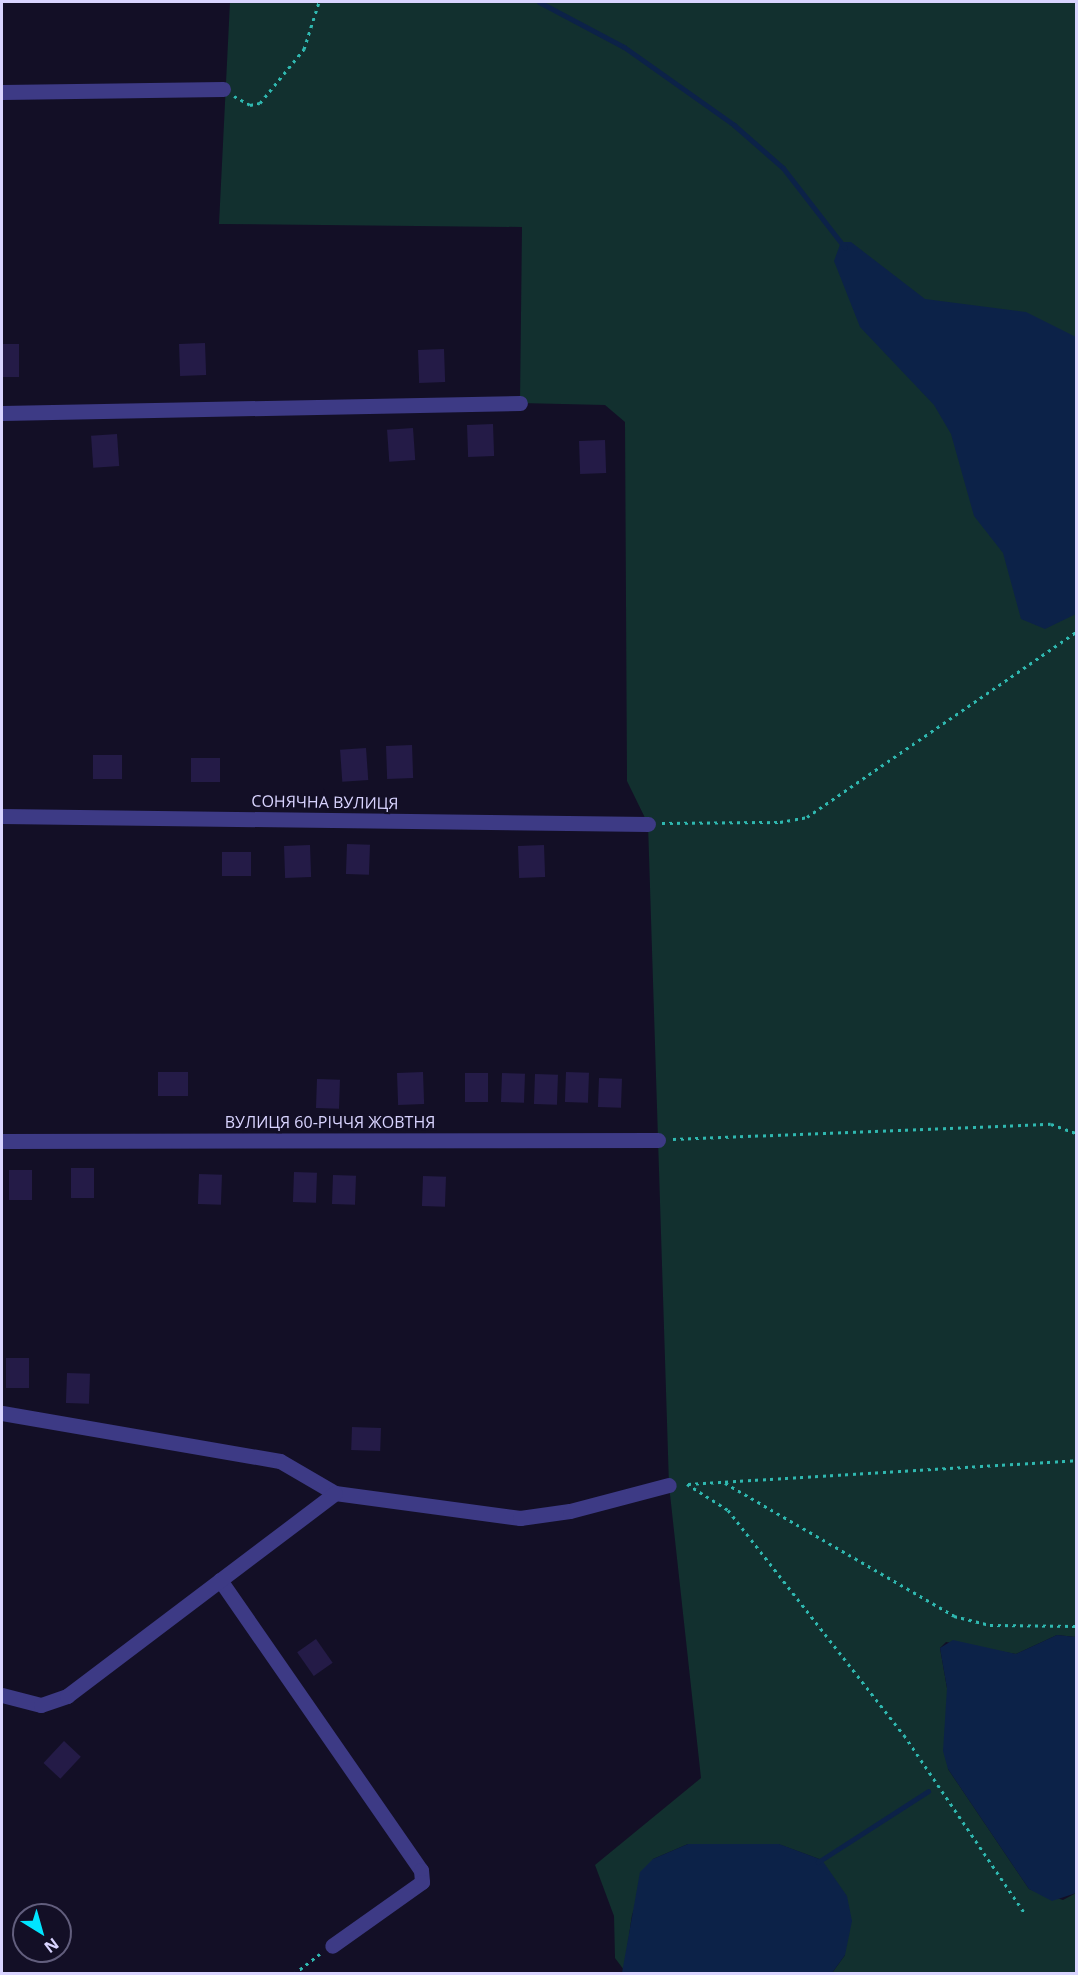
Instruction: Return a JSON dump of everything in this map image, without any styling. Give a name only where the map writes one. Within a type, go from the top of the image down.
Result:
[{"type":"street","points":[[2,92],[223,89]]},
{"type":"street","points":[[2,413],[520,403]]},
{"type":"street","name":"СОНЯЧНА ВУЛИЦЯ","points":[[2,816],[648,824]]},
{"type":"street","name":"ВУЛИЦЯ 60-РІЧЧЯ ЖОВТНЯ","points":[[2,1141],[658,1140]]},
{"type":"street","points":[[2,1413],[280,1461],[336,1493],[537,1518],[669,1485]]},
{"type":"street","points":[[2,1695],[55,1703],[336,1493]]},
{"type":"street","points":[[220,1580],[421,1870],[422,1882],[332,1946]]},
{"type":"path","points":[[223,89],[250,105],[260,103],[304,49],[319,2]]},
{"type":"path","points":[[648,824],[780,822],[807,816],[1077,632]]},
{"type":"path","points":[[658,1140],[1051,1124],[1077,1133]]},
{"type":"path","points":[[669,1485],[1077,1460]]},
{"type":"path","points":[[723,1482],[954,1616],[990,1625],[1077,1626]]},
{"type":"path","points":[[687,1484],[720,1502],[736,1519],[904,1735],[1026,1915]]},
{"type":"path","points":[[294,1974],[332,1946]]},
{"type":"green space","points":[[230,2],[1076,2],[1076,1637],[1057,1635],[1016,1654],[946,1642],[940,1648],[947,1688],[948,1769],[1029,1889],[1063,1900],[1076,1893],[1076,1973],[832,1973],[845,1955],[822,1860],[778,1844],[688,1844],[653,1859],[632,1915],[624,1970],[615,1958],[614,1916],[595,1865],[701,1778],[669,1485],[648,824],[627,781],[625,422],[605,405],[520,403],[522,227],[219,224]]},
{"type":"water","points":[[841,242],[851,242],[925,299],[1026,312],[1076,337],[1076,614],[1045,629],[1021,619],[1003,553],[974,516],[951,434],[934,405],[860,327],[834,261]]},
{"type":"water","points":[[1057,1635],[1076,1637],[1076,1893],[1052,1901],[1029,1889],[948,1769],[943,1751],[947,1688],[940,1648],[953,1640],[1016,1654]]},
{"type":"water","points":[[688,1844],[779,1844],[822,1860],[847,1896],[852,1921],[845,1955],[832,1973],[622,1973],[640,1872],[653,1859]]},
{"type":"building","points":[[205,343],[206,375],[180,376],[179,344]]},
{"type":"building","points":[[2,344],[19,344],[19,377],[2,377]]},
{"type":"building","points":[[444,349],[445,382],[419,383],[418,350]]},
{"type":"building","points":[[493,424],[494,456],[468,457],[467,425]]},
{"type":"building","points":[[413,428],[415,460],[389,462],[387,430]]},
{"type":"building","points":[[117,434],[119,466],[93,468],[91,436]]},
{"type":"building","points":[[605,440],[606,473],[580,474],[579,441]]},
{"type":"building","points":[[412,745],[413,778],[387,779],[386,746]]},
{"type":"building","points":[[366,748],[368,780],[342,782],[340,750]]},
{"type":"building","points":[[93,755],[122,755],[122,779],[93,779]]},
{"type":"building","points":[[191,758],[220,758],[220,782],[191,782]]},
{"type":"building","points":[[347,844],[370,845],[369,875],[346,874]]},
{"type":"building","points":[[310,845],[311,877],[285,878],[284,846]]},
{"type":"building","points":[[544,845],[545,877],[519,878],[518,846]]},
{"type":"building","points":[[222,852],[251,852],[251,876],[222,876]]},
{"type":"building","points":[[158,1072],[188,1072],[188,1096],[158,1096]]},
{"type":"building","points":[[423,1072],[424,1104],[398,1105],[397,1073]]},
{"type":"building","points":[[566,1072],[589,1073],[588,1103],[565,1102]]},
{"type":"building","points":[[465,1073],[488,1073],[488,1102],[465,1102]]},
{"type":"building","points":[[502,1073],[525,1074],[524,1103],[501,1102]]},
{"type":"building","points":[[535,1074],[558,1075],[557,1105],[534,1104]]},
{"type":"building","points":[[599,1078],[622,1079],[621,1108],[598,1107]]},
{"type":"building","points":[[317,1079],[340,1080],[339,1109],[316,1108]]},
{"type":"building","points":[[71,1168],[94,1168],[94,1198],[71,1198]]},
{"type":"building","points":[[9,1170],[32,1170],[32,1200],[9,1200]]},
{"type":"building","points":[[294,1172],[317,1173],[316,1203],[293,1202]]},
{"type":"building","points":[[199,1174],[222,1175],[221,1205],[198,1204]]},
{"type":"building","points":[[333,1175],[356,1176],[355,1205],[332,1204]]},
{"type":"building","points":[[423,1176],[446,1177],[445,1207],[422,1206]]},
{"type":"building","points":[[6,1358],[29,1358],[29,1388],[6,1388]]},
{"type":"building","points":[[67,1373],[90,1374],[89,1404],[66,1403]]},
{"type":"building","points":[[352,1427],[381,1428],[380,1451],[351,1450]]},
{"type":"building","points":[[316,1639],[333,1663],[314,1676],[297,1652]]},
{"type":"building","points":[[64,1741],[81,1757],[60,1779],[44,1763]]},
{"type":"waterway","points":[[539,2],[624,47],[734,125],[783,168],[845,248]]},
{"type":"waterway","points":[[818,1862],[928,1791]]}]
